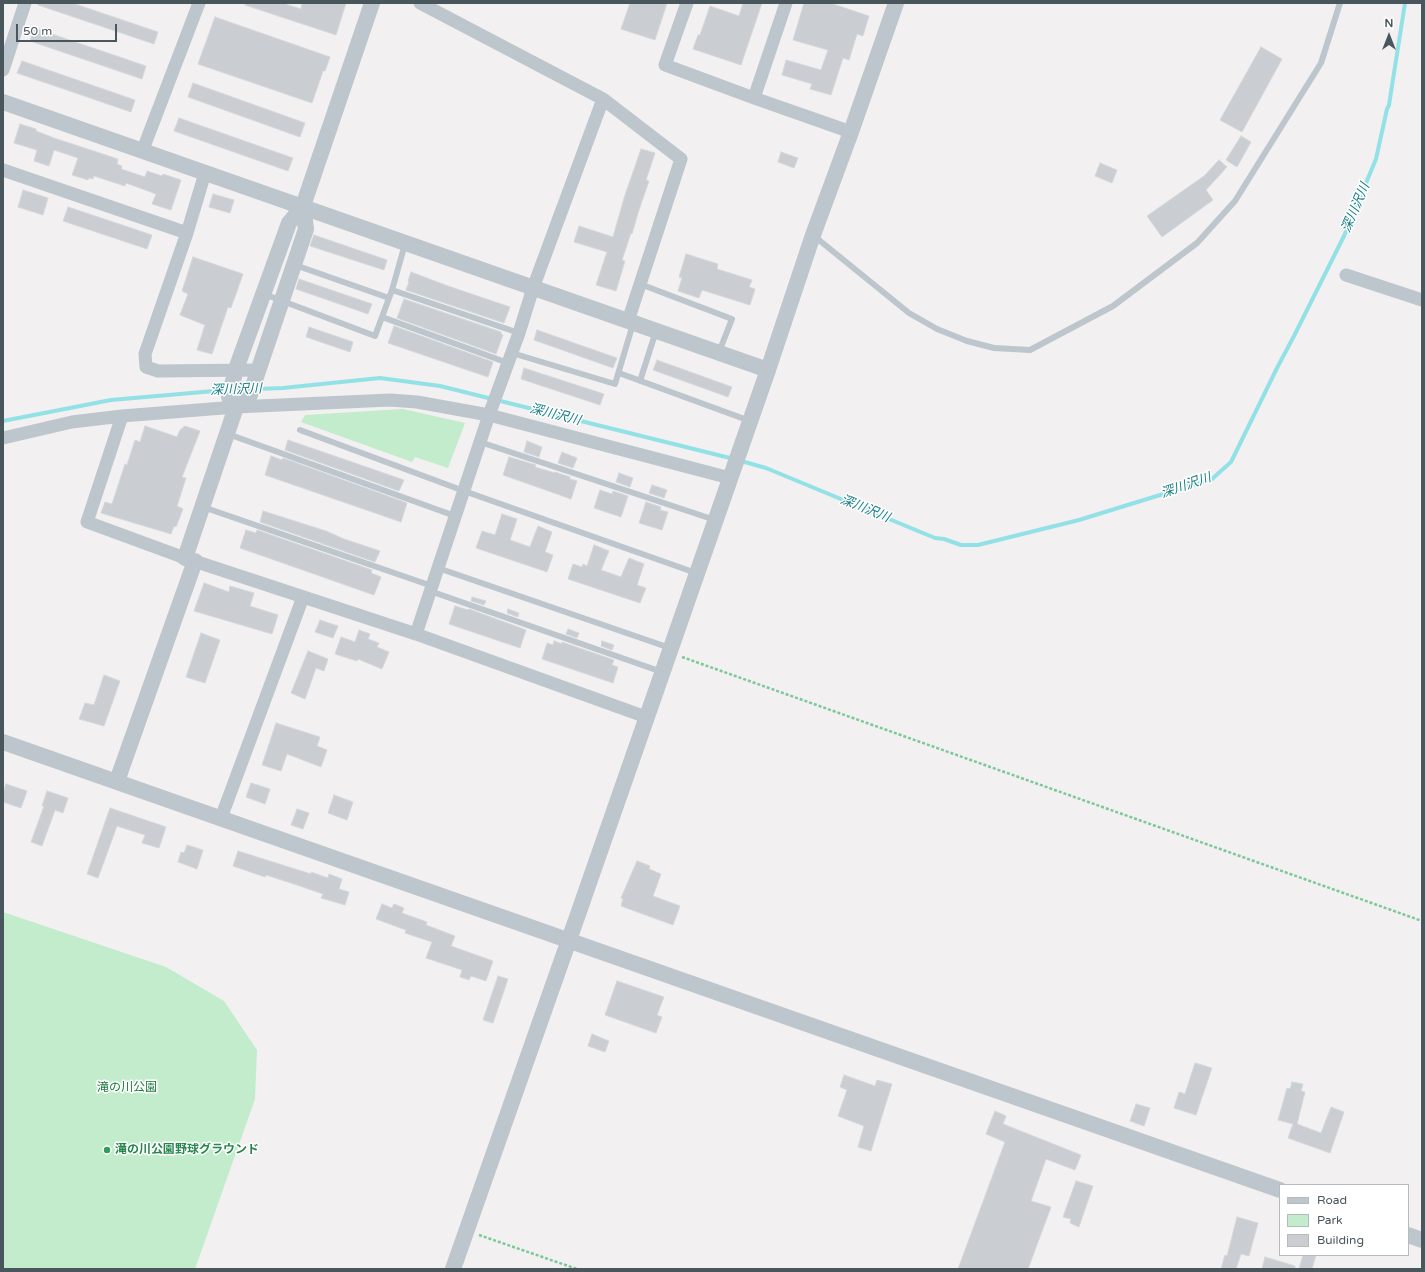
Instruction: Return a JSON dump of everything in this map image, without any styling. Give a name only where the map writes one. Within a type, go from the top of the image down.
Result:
[{"type":"street","points":[[3,70],[25,3]]},
{"type":"street","points":[[142,152],[199,3]]},
{"type":"street","points":[[117,781],[190,559],[202,507],[227,434],[233,389],[264,294],[290,223],[303,206],[372,3]]},
{"type":"street","points":[[420,3],[603,99],[681,159],[640,284],[631,322]]},
{"type":"street","points":[[687,3],[665,65],[851,132]]},
{"type":"street","points":[[754,98],[786,3]]},
{"type":"street","points":[[453,1269],[768,370],[813,235],[896,3]]},
{"type":"street","points":[[416,634],[490,411],[519,333],[533,288],[603,99]]},
{"type":"street","points":[[3,102],[142,152],[303,206],[768,370]]},
{"type":"street","points":[[3,170],[188,233]]},
{"type":"street","points":[[205,174],[188,233],[145,354],[146,367],[233,389],[417,402],[490,411],[731,473]]},
{"type":"street","points":[[254,383],[306,229],[303,206]]},
{"type":"street","points":[[1346,275],[1422,300]]},
{"type":"street","points":[[233,389],[254,383]]},
{"type":"street","points":[[3,438],[72,422],[122,416],[254,383]]},
{"type":"street","points":[[122,416],[87,522],[190,559],[416,634],[646,717]]},
{"type":"street","points":[[221,818],[303,597]]},
{"type":"street","points":[[3,742],[1279,1190]]},
{"type":"street","points":[[1409,1235],[1422,1240]]},
{"type":"lane","points":[[813,235],[910,313],[937,329],[966,341],[988,346],[1030,350],[1113,306],[1197,243],[1235,201],[1321,63],[1340,3]]},
{"type":"lane","points":[[264,294],[375,336],[392,290],[405,243]]},
{"type":"lane","points":[[294,264],[389,298]]},
{"type":"lane","points":[[640,284],[732,318],[719,353]]},
{"type":"lane","points":[[392,290],[519,333]]},
{"type":"lane","points":[[382,317],[510,358],[615,384],[631,322]]},
{"type":"lane","points":[[640,381],[656,330]]},
{"type":"lane","points":[[618,373],[750,421]]},
{"type":"lane","points":[[300,430],[696,573]]},
{"type":"lane","points":[[227,434],[455,516]]},
{"type":"lane","points":[[480,442],[715,520]]},
{"type":"lane","points":[[202,507],[662,672]]},
{"type":"lane","points":[[438,568],[670,650]]},
{"type":"path","points":[[670,650],[1422,921]]},
{"type":"path","points":[[466,1230],[577,1269]]},
{"type":"green space","points":[[403,409],[465,423],[448,468],[415,457],[412,462],[301,422],[305,415]]},
{"type":"green space","name":"滝の川公園野球グラウンド","points":[[3,912],[166,967],[224,1001],[257,1050],[255,1099],[195,1269],[3,1269]]},
{"type":"building","points":[[38,3],[72,3],[158,32],[154,44],[38,5]]},
{"type":"building","points":[[246,3],[282,3],[301,9],[302,3],[346,3],[336,35],[245,5]]},
{"type":"building","points":[[630,3],[667,3],[655,40],[621,29]]},
{"type":"building","points":[[743,3],[762,3],[741,65],[693,49],[698,35],[700,35],[710,6],[739,16]]},
{"type":"building","points":[[804,3],[830,3],[869,16],[863,36],[857,34],[849,60],[843,58],[831,95],[810,89],[812,84],[782,75],[786,60],[821,70],[828,50],[793,40]]},
{"type":"building","points":[[215,17],[330,57],[325,71],[323,71],[312,103],[198,64]]},
{"type":"building","points":[[34,28],[146,66],[142,79],[30,41]]},
{"type":"building","points":[[1261,47],[1282,59],[1242,132],[1220,120]]},
{"type":"building","points":[[22,61],[135,100],[131,112],[17,73]]},
{"type":"building","points":[[193,83],[305,123],[300,137],[188,97]]},
{"type":"building","points":[[179,118],[293,158],[288,171],[174,131]]},
{"type":"building","points":[[20,124],[36,129],[36,131],[54,138],[118,159],[117,164],[122,166],[121,169],[145,177],[147,171],[181,180],[171,210],[152,204],[156,194],[126,183],[125,186],[94,176],[93,179],[89,178],[88,180],[72,175],[78,158],[54,150],[49,166],[34,161],[37,150],[14,143]]},
{"type":"building","points":[[1241,136],[1251,142],[1237,167],[1226,160]]},
{"type":"building","points":[[641,149],[655,153],[646,180],[649,181],[622,260],[625,261],[616,291],[596,285],[607,252],[574,242],[579,226],[613,237],[625,195]]},
{"type":"building","points":[[781,152],[798,158],[794,168],[778,162]]},
{"type":"building","points":[[1219,160],[1227,167],[1206,190],[1213,200],[1162,237],[1147,216],[1204,176]]},
{"type":"building","points":[[1100,163],[1117,170],[1112,183],[1095,176]]},
{"type":"building","points":[[23,190],[48,198],[43,215],[18,207]]},
{"type":"building","points":[[213,194],[234,200],[230,213],[209,207]]},
{"type":"building","points":[[68,207],[152,235],[147,249],[63,221]]},
{"type":"building","points":[[314,235],[387,260],[384,270],[310,246]]},
{"type":"building","points":[[686,254],[718,264],[717,269],[752,280],[749,287],[755,289],[750,305],[702,290],[699,298],[678,291],[682,278],[679,277]]},
{"type":"building","points":[[193,257],[243,274],[231,308],[228,307],[212,354],[197,350],[205,325],[180,315],[188,294],[182,291]]},
{"type":"building","points":[[411,272],[510,307],[504,323],[406,290]]},
{"type":"building","points":[[299,279],[372,304],[368,314],[296,289]]},
{"type":"building","points":[[404,299],[501,332],[503,335],[496,354],[397,318]]},
{"type":"building","points":[[394,326],[493,362],[488,377],[388,343]]},
{"type":"building","points":[[309,327],[353,342],[350,352],[306,337]]},
{"type":"building","points":[[537,330],[617,358],[613,368],[534,340]]},
{"type":"building","points":[[657,360],[732,387],[728,397],[653,370]]},
{"type":"building","points":[[524,368],[604,394],[600,405],[521,379]]},
{"type":"building","points":[[145,426],[177,437],[180,430],[185,426],[200,431],[182,477],[186,478],[177,506],[183,509],[176,527],[174,526],[171,534],[101,513],[105,502],[112,504],[125,464],[127,465],[135,440],[140,442]]},
{"type":"building","points":[[288,440],[404,480],[399,491],[285,450]]},
{"type":"building","points":[[527,441],[542,447],[539,457],[524,452]]},
{"type":"building","points":[[562,452],[577,458],[573,468],[558,463]]},
{"type":"building","points":[[271,456],[282,460],[283,458],[407,503],[401,522],[265,475]]},
{"type":"building","points":[[509,457],[536,465],[535,467],[570,477],[570,479],[577,481],[571,499],[503,475]]},
{"type":"building","points":[[619,473],[633,478],[630,487],[616,482]]},
{"type":"building","points":[[652,485],[667,490],[664,498],[649,493]]},
{"type":"building","points":[[600,490],[612,494],[613,491],[628,496],[621,517],[594,508]]},
{"type":"building","points":[[646,502],[661,507],[660,510],[668,512],[662,530],[639,523]]},
{"type":"building","points":[[263,511],[326,531],[344,539],[380,551],[375,562],[260,522]]},
{"type":"building","points":[[502,514],[517,519],[510,540],[530,547],[538,526],[552,532],[545,552],[553,555],[547,572],[476,548],[482,531],[495,535]]},
{"type":"building","points":[[246,530],[256,533],[257,530],[372,570],[371,573],[381,577],[374,595],[240,548]]},
{"type":"building","points":[[594,545],[609,551],[601,570],[621,577],[629,558],[644,564],[637,585],[646,588],[640,603],[568,579],[573,564],[582,567],[583,564],[587,566]]},
{"type":"building","points":[[204,583],[229,592],[230,586],[254,593],[250,606],[278,615],[272,634],[194,611]]},
{"type":"building","points":[[472,597],[486,601],[484,605],[471,601]]},
{"type":"building","points":[[455,606],[469,609],[526,630],[520,648],[449,624]]},
{"type":"building","points":[[508,609],[519,613],[518,617],[507,613]]},
{"type":"building","points":[[320,620],[338,626],[333,638],[315,632]]},
{"type":"building","points":[[568,629],[579,633],[577,638],[566,634]]},
{"type":"building","points":[[359,630],[370,634],[368,639],[379,643],[377,647],[389,652],[382,669],[358,659],[357,661],[335,654],[341,637],[355,642]]},
{"type":"building","points":[[201,633],[220,640],[205,683],[186,677]]},
{"type":"building","points":[[554,641],[562,644],[562,642],[614,660],[612,665],[618,667],[613,683],[542,659],[547,643],[553,645]]},
{"type":"building","points":[[602,641],[614,645],[612,650],[601,646]]},
{"type":"building","points":[[308,651],[328,659],[324,671],[316,668],[305,699],[291,693]]},
{"type":"building","points":[[104,675],[120,681],[104,726],[79,719],[85,703],[94,705]]},
{"type":"building","points":[[276,723],[320,737],[317,746],[327,750],[321,767],[287,754],[281,771],[262,765]]},
{"type":"building","points":[[251,783],[270,789],[265,804],[246,797]]},
{"type":"building","points":[[6,784],[27,791],[21,808],[3,802],[3,794]]},
{"type":"building","points":[[47,791],[68,798],[63,813],[55,810],[42,846],[31,842],[44,806],[42,806]]},
{"type":"building","points":[[334,795],[353,802],[347,820],[328,813]]},
{"type":"building","points":[[110,808],[166,827],[159,848],[142,843],[145,835],[117,826],[98,878],[87,874]]},
{"type":"building","points":[[297,809],[309,813],[303,829],[291,825]]},
{"type":"building","points":[[187,845],[203,850],[197,869],[178,862],[181,852],[184,853]]},
{"type":"building","points":[[238,851],[311,874],[311,872],[328,878],[329,874],[342,879],[339,889],[349,892],[345,905],[321,898],[323,894],[266,875],[265,877],[233,866]]},
{"type":"building","points":[[637,861],[650,866],[649,869],[661,874],[653,896],[680,906],[673,925],[621,906],[623,899],[621,898]]},
{"type":"building","points":[[382,904],[392,908],[394,904],[404,908],[402,913],[427,922],[426,925],[455,936],[451,946],[493,961],[486,981],[471,976],[469,980],[460,977],[462,970],[426,958],[432,942],[405,933],[406,930],[376,919]]},
{"type":"building","points":[[498,976],[508,979],[493,1023],[483,1020]]},
{"type":"building","points":[[617,981],[664,997],[657,1015],[662,1017],[656,1033],[605,1015]]},
{"type":"building","points":[[592,1034],[609,1041],[605,1052],[588,1046]]},
{"type":"building","points":[[1195,1063],[1212,1068],[1196,1115],[1174,1108],[1179,1092],[1185,1094]]},
{"type":"building","points":[[844,1075],[875,1086],[877,1080],[892,1084],[871,1151],[858,1147],[864,1126],[838,1116],[847,1090],[840,1087]]},
{"type":"building","points":[[1292,1082],[1303,1084],[1301,1091],[1305,1092],[1297,1124],[1321,1133],[1331,1107],[1344,1112],[1330,1153],[1288,1138],[1293,1124],[1278,1120],[1287,1088],[1290,1089]]},
{"type":"building","points":[[1136,1104],[1150,1108],[1144,1126],[1130,1121]]},
{"type":"building","points":[[995,1111],[1006,1116],[1003,1124],[1081,1155],[1075,1170],[1046,1159],[1031,1201],[1051,1207],[1028,1269],[958,1269],[1005,1142],[986,1134]]},
{"type":"building","points":[[1076,1181],[1093,1186],[1079,1227],[1070,1223],[1071,1219],[1063,1217]]},
{"type":"building","points":[[1237,1217],[1258,1223],[1249,1256],[1241,1254],[1236,1269],[1221,1269],[1225,1255],[1227,1256]]},
{"type":"building","points":[[1303,1256],[1316,1256],[1312,1269],[1299,1269]]},
{"type":"building","points":[[1265,1257],[1295,1266],[1295,1269],[1262,1269]]},
{"type":"waterway","name":"深川沢川","points":[[741,461],[766,468],[935,538],[944,539],[961,545],[978,545],[1079,520],[1212,479],[1231,462],[1344,236],[1376,159],[1389,105],[1405,3]]},
{"type":"waterway","name":"深川沢川","points":[[257,389],[283,388],[380,378],[440,386],[734,459]]},
{"type":"waterway","name":"深川沢川","points":[[3,421],[111,400],[226,390]]},
{"type":"place","name":"滝の川公園野球グラウンド","points":[[107,1150]]},
{"type":"park label","name":"滝の川公園","points":[[127,1088]]}]
